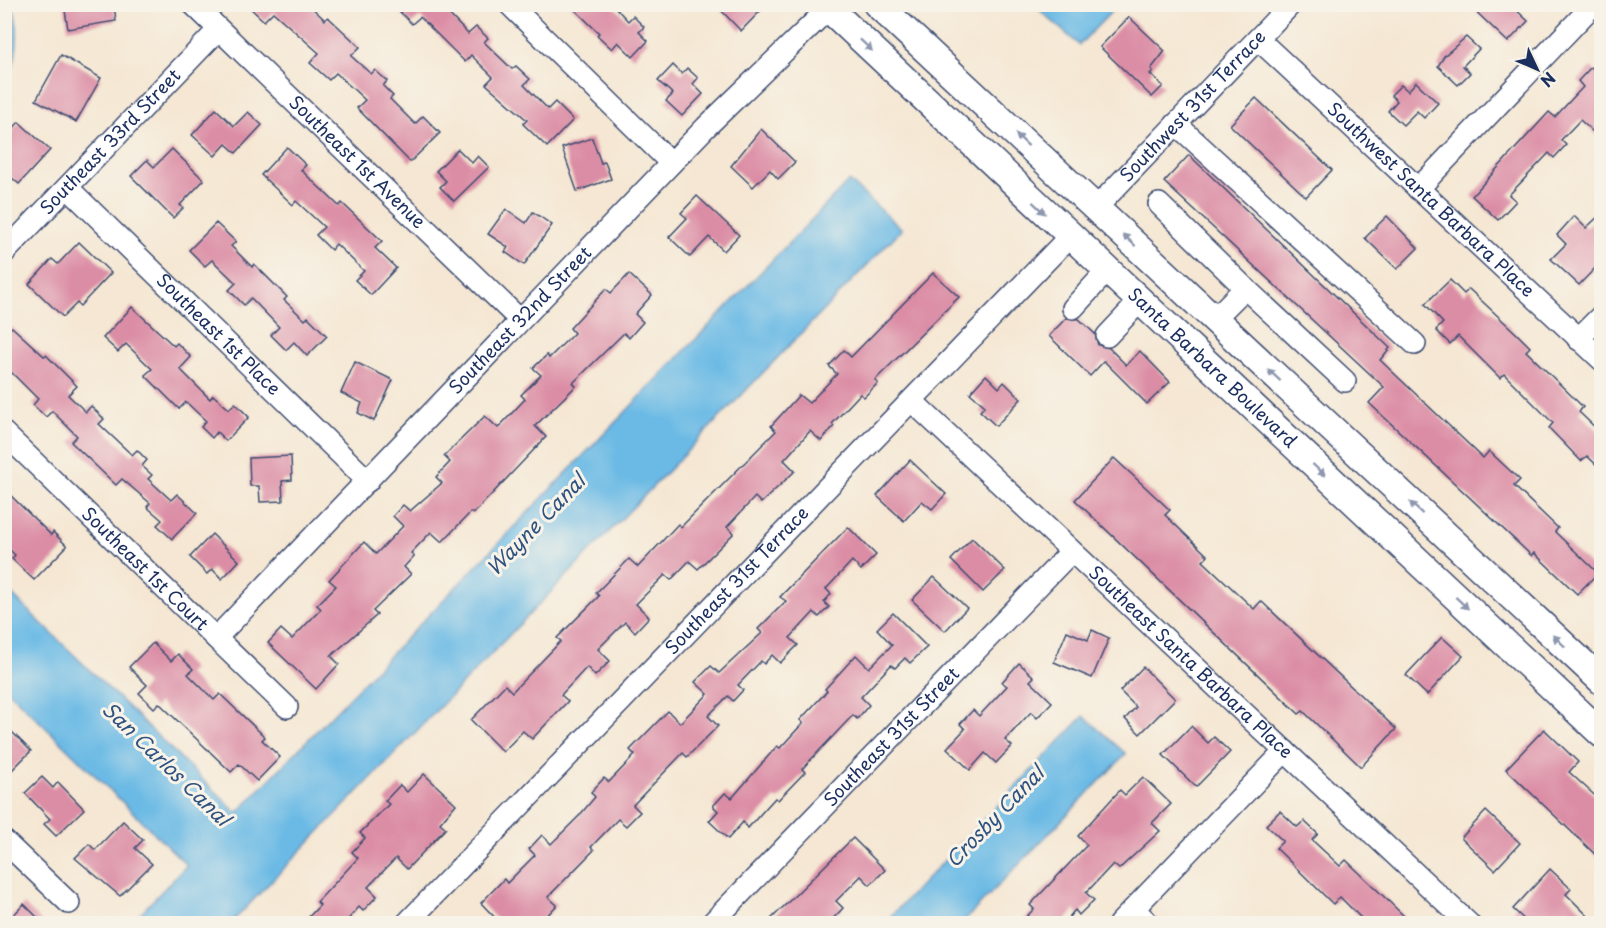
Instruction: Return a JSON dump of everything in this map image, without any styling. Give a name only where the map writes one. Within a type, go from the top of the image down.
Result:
[{"type":"main road","points":[[877,4],[1602,681]]},
{"type":"main road","points":[[900,4],[902,15],[920,45]]},
{"type":"main road","name":"Santa Barbara Boulevard","points":[[829,6],[1106,272],[1602,734]]},
{"type":"street","name":"Southeast 1st Avenue","points":[[193,4],[520,320]]},
{"type":"street","points":[[508,4],[672,163]]},
{"type":"street","name":"Southwest 31st Terrace","points":[[1095,209],[1291,4]]},
{"type":"street","points":[[1418,189],[1594,4]]},
{"type":"street","name":"Southeast 32nd Street","points":[[216,638],[672,163],[829,6]]},
{"type":"street","name":"Southeast 33rd Street","points":[[4,254],[218,30]]},
{"type":"street","name":"Southwest Santa Barbara Place","points":[[1258,39],[1602,360]]},
{"type":"street","points":[[1176,124],[1415,344]]},
{"type":"street","name":"Southeast 1st Place","points":[[68,188],[368,481]]},
{"type":"street","points":[[1159,204],[1345,381]]},
{"type":"street","name":"Southeast 31st Terrace","points":[[406,924],[1069,237]]},
{"type":"street","points":[[1072,308],[1106,272]]},
{"type":"street","points":[[1214,319],[1245,288]]},
{"type":"street","points":[[1107,336],[1139,302]]},
{"type":"street","points":[[1578,339],[1602,315]]},
{"type":"street","name":"Southeast Santa Barbara Place","points":[[912,401],[1469,924]]},
{"type":"street","name":"Southeast 1st Court","points":[[4,433],[287,707]]},
{"type":"street","name":"Southeast 31st Street","points":[[711,924],[1071,552]]},
{"type":"street","points":[[1149,924],[1126,916],[1285,751]]},
{"type":"street","points":[[8,851],[69,903]]},
{"type":"water","points":[[5,4],[12,5],[15,15],[17,46],[13,67],[5,86]]},
{"type":"water","points":[[1034,5],[1118,5],[1079,45]]},
{"type":"water","points":[[849,181],[902,229],[231,923],[131,923],[187,865],[5,688],[5,588],[237,813]]},
{"type":"water","name":"Crosby Canal","points":[[1084,716],[1126,754],[962,923],[884,923]]},
{"type":"building","points":[[64,4],[114,4],[116,21],[68,29]]},
{"type":"building","points":[[246,4],[308,4],[325,20],[328,17],[360,47],[351,56],[371,74],[375,70],[387,81],[383,86],[393,96],[390,99],[415,124],[423,116],[440,133],[410,162],[357,108],[365,100],[336,73],[329,80],[310,63],[319,53],[273,12],[264,21]]},
{"type":"building","points":[[392,4],[439,4],[468,34],[476,27],[488,38],[484,42],[512,69],[516,66],[530,79],[524,85],[548,109],[555,102],[573,120],[547,147],[523,124],[527,120],[486,84],[493,77],[471,55],[465,62],[420,17],[412,24]]},
{"type":"building","points":[[569,4],[612,4],[628,21],[633,16],[644,27],[639,32],[648,41],[633,57],[618,42],[612,49]]},
{"type":"building","points":[[715,4],[767,4],[741,31]]},
{"type":"building","points":[[1468,4],[1510,4],[1528,21],[1508,42]]},
{"type":"building","points":[[1129,17],[1165,51],[1151,69],[1153,71],[1150,74],[1163,86],[1152,97],[1100,47]]},
{"type":"building","points":[[1466,37],[1479,49],[1463,66],[1470,73],[1458,85],[1438,66],[1444,56]]},
{"type":"building","points":[[61,55],[101,78],[76,122],[36,100]]},
{"type":"building","points":[[673,65],[682,74],[687,68],[698,78],[693,84],[703,94],[682,116],[666,101],[673,94],[658,81]]},
{"type":"building","points":[[1591,67],[1602,77],[1602,140],[1580,120],[1561,140],[1566,145],[1554,158],[1549,153],[1509,195],[1516,201],[1498,220],[1472,196],[1549,112],[1555,117],[1583,87],[1578,81]]},
{"type":"building","points":[[1416,82],[1438,103],[1424,118],[1417,111],[1403,125],[1388,111],[1397,101],[1391,95],[1401,85],[1408,91]]},
{"type":"building","points":[[1256,98],[1332,170],[1306,197],[1230,125]]},
{"type":"building","points":[[216,109],[234,126],[248,112],[262,125],[236,153],[226,144],[215,156],[192,135]]},
{"type":"building","points":[[19,122],[50,150],[19,184],[4,171],[4,148],[10,142],[5,137]]},
{"type":"building","points":[[761,129],[795,162],[778,179],[770,170],[753,187],[731,166]]},
{"type":"building","points":[[592,138],[601,163],[605,162],[611,179],[577,191],[562,148]]},
{"type":"building","points":[[287,147],[306,165],[301,170],[339,206],[342,203],[382,241],[375,248],[396,268],[371,295],[355,280],[364,271],[336,244],[331,250],[316,235],[324,227],[296,201],[293,205],[261,175]]},
{"type":"building","points":[[172,149],[204,180],[180,205],[183,208],[173,218],[131,176],[147,160],[154,167]]},
{"type":"building","points":[[458,149],[472,163],[478,156],[489,167],[454,201],[440,187],[446,181],[436,171]]},
{"type":"building","points":[[1189,155],[1390,348],[1380,360],[1483,458],[1489,451],[1520,480],[1514,486],[1558,528],[1555,532],[1598,573],[1577,594],[1534,553],[1532,556],[1369,403],[1384,387],[1164,182]]},
{"type":"building","points":[[697,196],[739,235],[724,251],[709,237],[690,257],[669,237],[687,218],[681,213]]},
{"type":"building","points":[[506,209],[526,223],[533,212],[552,225],[524,265],[505,252],[508,247],[488,234]]},
{"type":"building","points":[[1602,213],[1602,261],[1579,285],[1551,259],[1566,244],[1557,235],[1574,216],[1586,228]]},
{"type":"building","points":[[1387,216],[1418,248],[1397,269],[1365,238]]},
{"type":"building","points":[[216,223],[236,242],[231,246],[252,267],[254,264],[287,297],[284,300],[305,320],[308,317],[327,336],[307,356],[294,342],[286,350],[271,335],[279,327],[251,298],[244,305],[229,290],[236,283],[212,260],[205,266],[189,250]]},
{"type":"building","points":[[79,242],[111,273],[80,306],[77,303],[63,317],[29,284],[52,259],[58,264]]},
{"type":"building","points":[[933,273],[959,297],[875,380],[878,383],[864,397],[860,394],[832,424],[834,426],[821,441],[810,431],[784,460],[795,471],[761,503],[755,497],[727,527],[734,533],[698,569],[689,561],[671,580],[665,575],[636,604],[649,617],[635,632],[625,622],[598,649],[610,661],[595,676],[587,667],[561,695],[568,701],[532,739],[523,731],[503,752],[471,720],[505,685],[512,692],[561,641],[557,638],[599,596],[596,593],[629,559],[638,567],[678,524],[681,527],[776,431],[771,426],[799,395],[809,403],[837,374],[829,366],[844,350],[851,357]]},
{"type":"building","points":[[629,274],[652,295],[635,314],[643,322],[629,338],[624,333],[573,383],[576,386],[535,426],[546,437],[473,514],[471,512],[442,542],[431,532],[411,553],[414,556],[404,567],[411,574],[373,611],[377,615],[331,656],[339,664],[316,689],[268,643],[281,629],[292,639],[321,609],[317,605],[336,586],[329,580],[364,542],[376,554],[403,526],[393,516],[403,505],[410,511],[442,483],[436,477],[450,462],[444,456],[485,416],[498,428],[525,399],[521,395],[541,375],[533,368],[547,355],[549,358],[574,333],[570,328],[606,289],[611,293]]},
{"type":"building","points":[[1450,280],[1464,294],[1469,289],[1517,334],[1530,347],[1526,351],[1583,407],[1579,412],[1602,434],[1602,470],[1587,456],[1581,461],[1549,428],[1553,423],[1504,374],[1500,378],[1458,336],[1450,344],[1436,330],[1443,323],[1425,304]]},
{"type":"building","points":[[132,307],[174,346],[177,343],[191,357],[180,369],[210,399],[213,395],[229,409],[235,403],[249,417],[226,441],[217,432],[212,438],[201,427],[206,421],[186,402],[179,409],[145,375],[152,369],[126,344],[118,352],[103,338]]},
{"type":"building","points":[[1066,318],[1079,319],[1095,334],[1098,345],[1109,348],[1126,365],[1140,351],[1170,382],[1147,404],[1104,361],[1090,376],[1049,336]]},
{"type":"building","points":[[12,327],[44,356],[46,355],[77,386],[68,395],[86,412],[91,406],[104,419],[99,424],[132,455],[137,450],[147,460],[142,466],[152,475],[148,479],[171,500],[177,494],[197,513],[172,539],[157,525],[162,520],[147,507],[150,503],[122,479],[116,485],[71,442],[77,436],[52,411],[46,417],[33,405],[38,399],[4,365],[4,334]]},
{"type":"building","points":[[355,362],[393,380],[374,421],[358,413],[362,403],[341,393]]},
{"type":"building","points":[[986,375],[999,388],[1004,382],[1021,399],[996,426],[980,411],[985,406],[970,393]]},
{"type":"building","points":[[291,456],[292,480],[282,481],[283,501],[260,502],[259,486],[250,486],[249,458]]},
{"type":"building","points":[[1114,458],[1170,510],[1165,515],[1208,556],[1203,561],[1254,609],[1261,601],[1396,729],[1361,767],[1303,711],[1299,714],[1075,500]]},
{"type":"building","points":[[910,460],[946,494],[932,509],[922,501],[904,521],[877,496]]},
{"type":"building","points":[[4,489],[51,535],[53,532],[67,546],[34,580],[12,559],[15,555],[4,544]]},
{"type":"building","points":[[848,527],[876,555],[861,570],[852,561],[826,589],[831,594],[824,602],[829,607],[819,617],[814,612],[790,638],[798,645],[780,663],[772,655],[764,664],[761,661],[738,685],[743,690],[733,701],[728,696],[708,716],[718,726],[687,757],[683,753],[633,805],[640,812],[626,826],[618,819],[591,847],[594,850],[548,897],[557,905],[539,924],[501,924],[481,903],[504,879],[507,883],[535,855],[529,849],[542,835],[551,844],[579,816],[595,797],[591,792],[604,778],[609,782],[635,755],[630,750],[668,711],[680,723],[708,694],[695,682],[711,666],[719,673],[762,633],[758,629],[786,601],[780,597]]},
{"type":"building","points":[[212,534],[239,561],[222,579],[212,569],[207,574],[190,557]]},
{"type":"building","points":[[972,538],[1005,570],[983,592],[951,560]]},
{"type":"building","points":[[934,577],[967,608],[945,631],[912,600]]},
{"type":"building","points":[[893,613],[927,647],[910,663],[905,658],[895,668],[891,665],[861,697],[869,705],[857,719],[853,715],[802,769],[805,772],[778,800],[775,798],[748,828],[743,822],[728,839],[709,821],[718,811],[713,806],[725,793],[732,798],[777,746],[780,748],[803,723],[800,720],[827,691],[825,689],[856,655],[869,668],[892,645],[877,629]]},
{"type":"building","points":[[1092,630],[1109,638],[1092,678],[1054,662],[1067,631],[1088,640]]},
{"type":"building","points":[[1442,637],[1463,656],[1427,695],[1406,675]]},
{"type":"building","points":[[153,643],[171,661],[178,654],[193,669],[188,674],[214,700],[220,694],[265,737],[262,740],[280,757],[257,781],[239,764],[231,772],[159,703],[154,708],[139,693],[147,685],[129,667]]},
{"type":"building","points":[[1019,663],[1034,677],[1030,681],[1052,702],[1037,718],[1031,712],[1005,740],[1012,746],[996,763],[985,753],[970,770],[947,748],[965,729],[960,724],[973,710],[979,716],[1007,686],[1002,682]]},
{"type":"building","points":[[1143,667],[1175,699],[1140,734],[1125,719],[1136,707],[1120,691]]},
{"type":"building","points":[[4,724],[31,751],[4,778]]},
{"type":"building","points":[[1191,726],[1208,743],[1214,737],[1230,752],[1196,787],[1163,755]]},
{"type":"building","points":[[1544,729],[1578,762],[1569,772],[1602,802],[1602,861],[1506,769]]},
{"type":"building","points":[[424,774],[456,804],[440,823],[446,828],[407,869],[396,858],[368,887],[377,896],[363,911],[359,907],[344,924],[302,924],[320,905],[317,902],[358,858],[352,852],[365,838],[360,833],[389,804],[385,801],[400,785],[407,792]]},
{"type":"building","points":[[42,777],[53,788],[58,782],[84,809],[56,836],[44,824],[50,819],[25,793]]},
{"type":"building","points":[[1143,777],[1171,804],[1152,823],[1160,831],[1119,869],[1113,864],[1086,893],[1094,900],[1079,915],[1075,910],[1063,924],[1019,924],[1034,909],[1030,905],[1087,845],[1078,836],[1120,790],[1125,795]]},
{"type":"building","points":[[1280,811],[1297,827],[1304,821],[1318,834],[1312,840],[1340,866],[1346,860],[1404,916],[1397,924],[1367,924],[1340,897],[1333,904],[1276,848],[1283,841],[1266,825]]},
{"type":"building","points":[[1486,811],[1520,843],[1495,870],[1461,838]]},
{"type":"building","points":[[123,821],[143,840],[135,848],[152,864],[120,896],[75,858],[89,844],[95,850]]},
{"type":"building","points":[[853,838],[885,870],[870,885],[861,876],[836,901],[843,908],[828,924],[766,924]]},
{"type":"building","points":[[1550,869],[1571,889],[1566,894],[1596,924],[1529,924],[1513,909]]},
{"type":"building","points":[[24,904],[44,924],[5,924]]},
{"type":"water label","name":"Wayne Canal","points":[[536,525]]},
{"type":"water label","name":"San Carlos Canal","points":[[166,764]]}]
